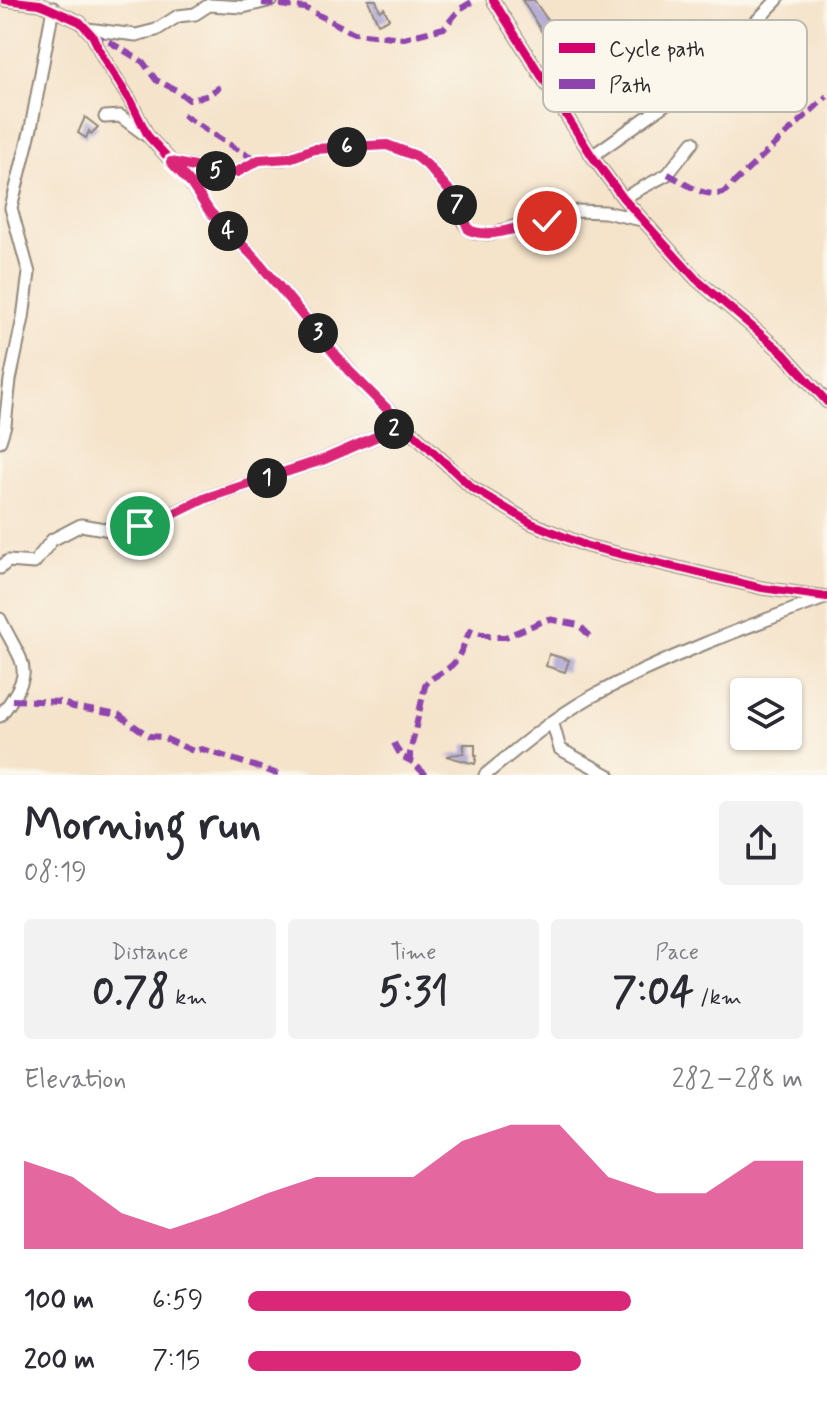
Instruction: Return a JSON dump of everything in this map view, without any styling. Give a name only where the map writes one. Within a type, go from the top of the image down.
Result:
[{"type":"street","points":[[5,0],[58,6],[75,17],[87,29],[148,136]]},
{"type":"street","points":[[87,29],[136,35],[156,30],[178,16],[197,13],[210,5],[243,7],[272,0]]},
{"type":"street","points":[[493,0],[543,79]]},
{"type":"street","points":[[758,20],[777,0]]},
{"type":"street","points":[[0,441],[29,273],[11,208],[58,6]]},
{"type":"street","points":[[564,112],[592,156],[642,220],[696,279],[783,353],[827,402]]},
{"type":"street","points":[[592,156],[654,112]]},
{"type":"street","points":[[105,117],[120,116],[148,136],[349,371],[471,487],[531,523],[587,546],[762,588],[827,597]]},
{"type":"street","points":[[623,198],[668,174],[693,142]]},
{"type":"street","points":[[171,162],[218,172],[237,172],[259,160],[289,158],[314,149],[387,145],[416,156],[427,165],[454,196],[469,230],[476,233],[491,234],[577,211],[605,212],[642,220]]},
{"type":"street","points":[[3,561],[34,563],[52,540],[83,525],[110,530],[150,524],[206,498],[325,459],[403,425]]},
{"type":"street","points":[[485,775],[523,743],[587,699],[702,642],[827,597]]},
{"type":"street","points":[[0,619],[20,654],[24,675],[0,716]]},
{"type":"street","points":[[553,724],[560,749],[608,775]]},
{"type":"building","points":[[368,0],[376,0],[380,11],[384,8],[389,19],[378,24]]},
{"type":"building","points":[[522,0],[534,0],[548,20],[543,20],[543,33]]},
{"type":"building","points":[[85,117],[98,127],[91,134],[89,131],[86,138],[78,133]]},
{"type":"building","points":[[549,654],[569,660],[565,672],[546,666]]},
{"type":"building","points":[[464,744],[475,744],[475,764],[446,756],[464,753]]},
{"type":"marked path","points":[[262,3],[305,8],[354,33],[404,38],[444,28],[460,9],[475,0]]},
{"type":"marked path","points":[[92,35],[143,62],[156,80],[189,100],[206,96],[220,87]]},
{"type":"marked path","points":[[668,174],[701,192],[723,193],[827,96]]},
{"type":"marked path","points":[[183,115],[259,160]]},
{"type":"marked path","points":[[426,775],[410,760],[425,686],[454,662],[470,631],[505,637],[548,619],[579,625],[590,636]]},
{"type":"marked path","points":[[12,700],[62,702],[73,707],[119,715],[149,736],[162,737],[193,751],[202,749],[281,775]]},
{"type":"marked path","points":[[394,743],[401,756],[411,761]]},
{"type":"cycle path","points":[[5,0],[40,4],[80,22],[92,35],[148,136],[185,176],[210,212],[256,259],[360,383],[471,487],[531,523],[587,546],[762,588],[827,597]]},
{"type":"cycle path","points":[[493,0],[543,79]]},
{"type":"cycle path","points":[[564,112],[623,198],[696,279],[783,353],[827,402]]},
{"type":"route","points":[[140,526],[159,521],[206,498],[325,459],[403,425],[349,371],[256,259],[210,212],[185,176],[171,162],[218,172],[237,172],[259,160],[289,158],[314,149],[387,145],[416,156],[427,165],[454,196],[469,230],[484,235],[547,221]]}]
